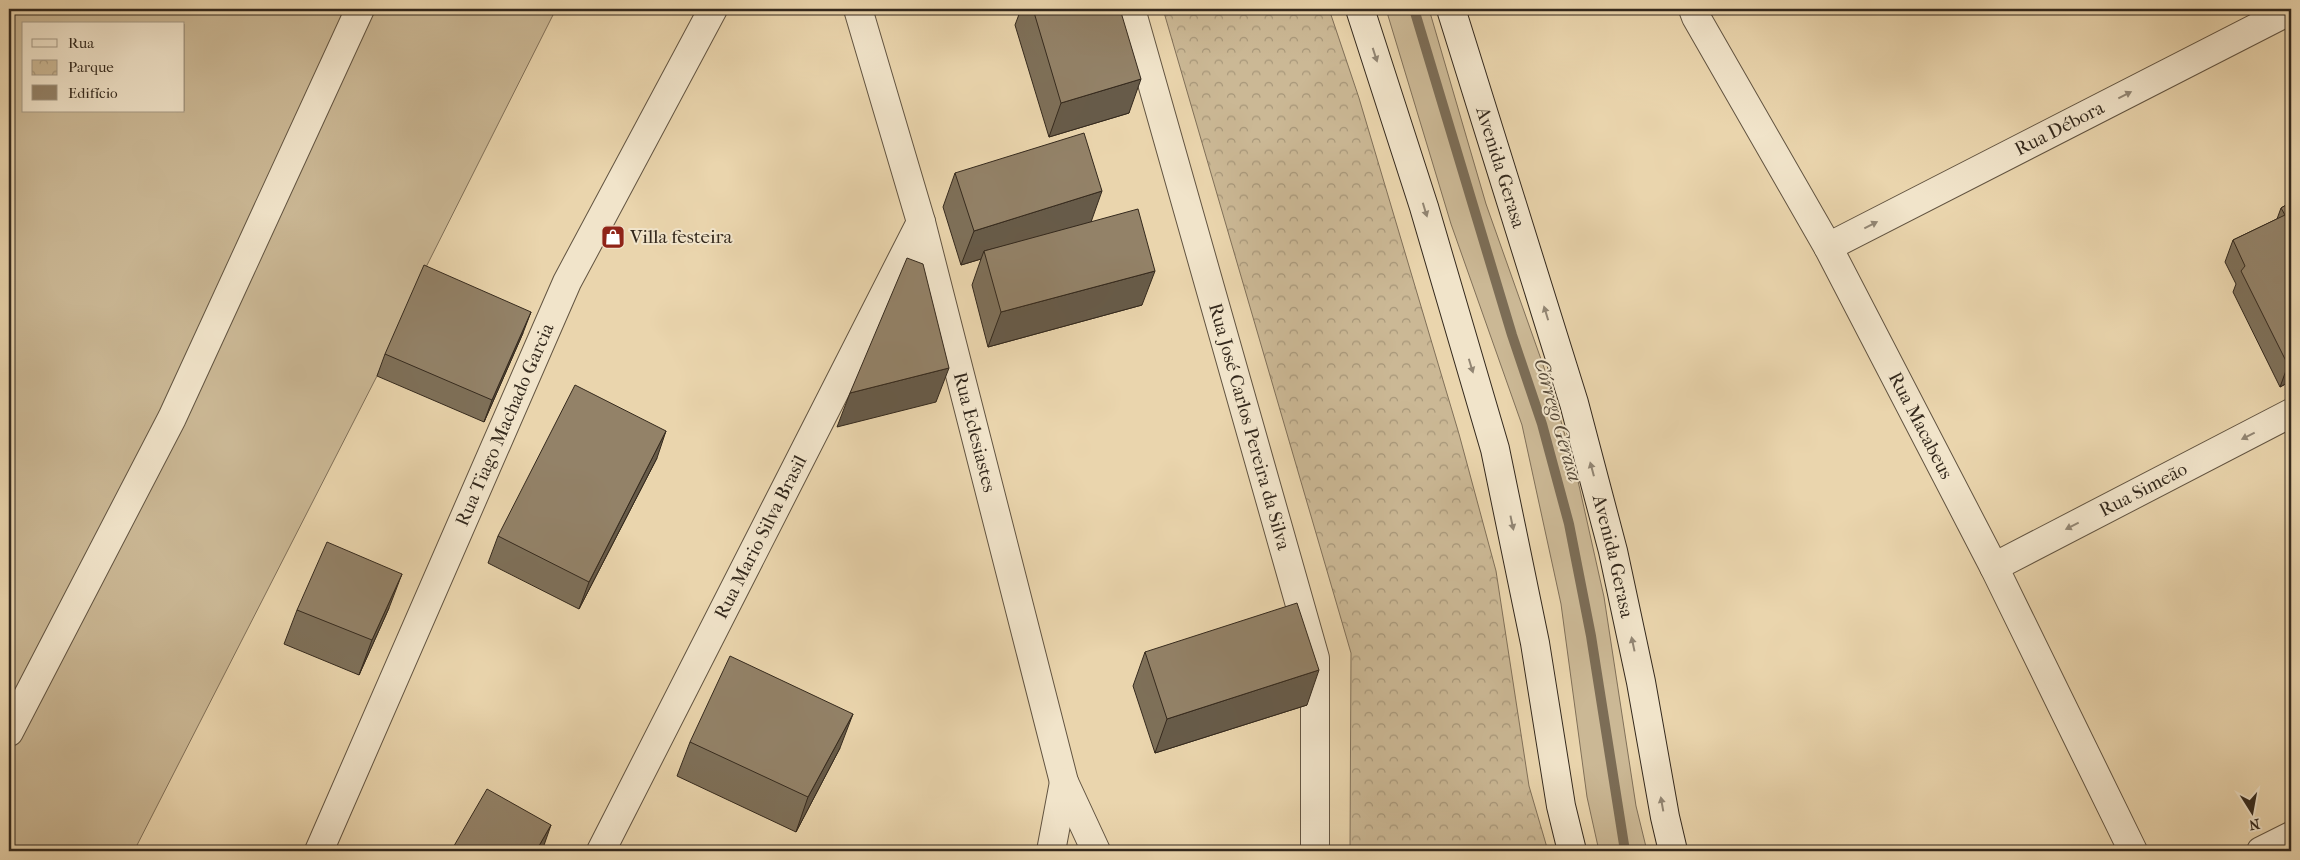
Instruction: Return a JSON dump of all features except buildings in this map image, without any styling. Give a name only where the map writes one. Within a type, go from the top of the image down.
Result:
[{"type":"street","points":[[9,732],[172,418],[360,9]]},
{"type":"street","name":"Rua Tiago Machado Garcia","points":[[319,851],[567,282],[713,9]]},
{"type":"street","name":"Rua Eclesiastes","points":[[858,9],[921,222],[1064,782],[1096,851]]},
{"type":"street","name":"Rua José Carlos Pereira da Silva","points":[[1131,9],[1315,658],[1315,851]]},
{"type":"street","points":[[1360,9],[1424,207],[1496,449],[1533,634],[1561,806],[1572,851]]},
{"type":"street","name":"Avenida Gerasa","points":[[1452,9],[1574,403],[1611,542],[1642,682],[1664,817],[1673,851]]},
{"type":"street","name":"Rua Macabeus","points":[[1693,9],[1828,247],[1994,566],[2133,851]]},
{"type":"street","name":"Rua Débora","points":[[1828,247],[2291,10]]},
{"type":"street","name":"Rua Mario Silva Brasil","points":[[601,851],[921,222]]},
{"type":"street","name":"Rua Simeão","points":[[1994,566],[2291,414]]},
{"type":"street","points":[[1051,851],[1064,782]]},
{"type":"street","points":[[2261,851],[2291,836]]},
{"type":"green space","points":[[9,9],[556,9],[416,287],[377,376],[134,851],[9,851]]},
{"type":"green space","points":[[1163,9],[1329,9],[1359,98],[1459,434],[1496,571],[1529,786],[1548,851],[1350,851],[1351,653]]},
{"type":"green space","points":[[1386,9],[1429,9],[1486,204],[1553,393],[1578,481],[1604,597],[1636,806],[1647,851],[1599,851],[1587,797],[1561,604],[1522,425],[1451,224]]},
{"type":"waterway","name":"Córrego Gerasa","points":[[1414,9],[1512,335],[1542,424],[1569,524],[1591,636],[1625,851]]},
{"type":"place","name":"Villa festeira","points":[[613,237]]}]
